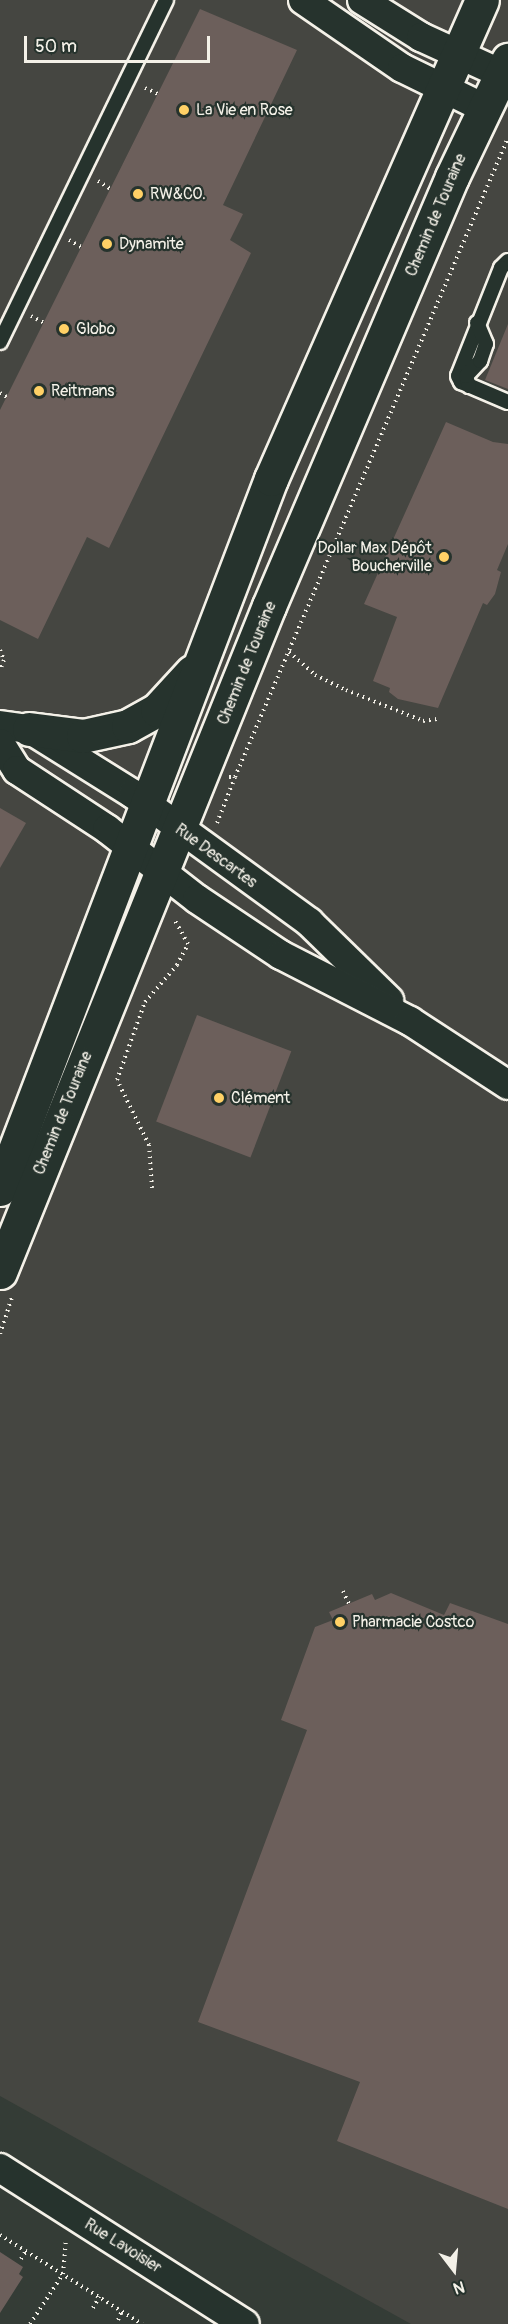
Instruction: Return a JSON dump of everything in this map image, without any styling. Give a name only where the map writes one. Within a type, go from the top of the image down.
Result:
[{"type":"street","points":[[303,0],[334,25],[442,90],[484,108]]},
{"type":"street","points":[[362,0],[457,55],[505,67]]},
{"type":"street","name":"Chemin de Touraine","points":[[0,1189],[205,657],[271,479],[482,0]]},
{"type":"street","name":"Chemin de Touraine","points":[[0,1272],[269,606],[484,108],[505,67]]},
{"type":"street","points":[[15,727],[83,736],[128,726],[157,710],[205,657]]},
{"type":"street","name":"Rue Descartes","points":[[15,727],[148,806],[309,922],[410,1020]]},
{"type":"street","name":"Rue Descartes","points":[[0,743],[17,770],[132,848],[162,872],[281,955],[410,1020],[508,1085]]},
{"type":"street","name":"Rue Lavoisier","points":[[0,2168],[245,2324]]},
{"type":"lane","points":[[0,342],[166,0]]},
{"type":"lane","points":[[508,261],[477,323],[459,367],[461,382],[508,402]]},
{"type":"path","name":"Chemin de Touraine","points":[[225,776],[235,777],[508,138]]},
{"type":"path","points":[[501,156],[508,159]]},
{"type":"path","points":[[0,393],[7,397]]},
{"type":"path","points":[[0,650],[4,660],[0,670]]},
{"type":"path","points":[[289,652],[315,675],[346,690],[423,721],[437,719]]},
{"type":"path","points":[[152,1188],[149,1145],[117,1080],[145,1002],[177,965],[188,944],[175,921]]},
{"type":"path","points":[[343,1591],[349,1604]]},
{"type":"path","points":[[0,2236],[142,2324]]},
{"type":"path","points":[[30,2324],[63,2274],[68,2255],[65,2237]]},
{"type":"path","points":[[21,2259],[26,2251]]},
{"type":"path","points":[[93,2308],[99,2297]]},
{"type":"path","points":[[118,2320],[122,2311]]},
{"type":"shaded area","points":[[0,0],[508,0],[508,2324],[411,2324],[0,2096]]},
{"type":"building","points":[[200,9],[297,50],[223,205],[243,214],[230,240],[251,253],[109,548],[87,537],[38,639],[0,620],[0,410]]},
{"type":"building","points":[[508,324],[508,389],[485,380]]},
{"type":"building","name":"Dollar Max Dépôt Boucherville","points":[[446,422],[493,442],[508,444],[508,544],[497,570],[501,572],[495,594],[487,605],[483,603],[438,708],[398,699],[389,692],[390,688],[373,681],[397,617],[364,604]]},
{"type":"building","points":[[0,808],[26,823],[0,868]]},
{"type":"building","name":"Clément","points":[[197,1015],[291,1051],[250,1158],[156,1121]]},
{"type":"building","points":[[391,1593],[444,1615],[450,1603],[508,1624],[508,2209],[337,2141],[360,2082],[198,2022],[307,1730],[281,1720],[315,1627],[333,1620],[329,1612],[372,1594],[375,1600]]},
{"type":"building","points":[[0,2252],[23,2267],[19,2274],[23,2277],[0,2313]]},
{"type":"place","name":"La Vie en Rose","points":[[184,110]]},
{"type":"place","name":"RW&CO.","points":[[138,194]]},
{"type":"place","name":"Dynamite","points":[[107,244]]},
{"type":"place","name":"Globo","points":[[64,329]]},
{"type":"place","name":"Reitmans","points":[[39,391]]},
{"type":"place","name":"Dollar Max Dépôt Boucherville","points":[[444,557]]},
{"type":"place","name":"Clément","points":[[219,1098]]},
{"type":"place","name":"Pharmacie Costco","points":[[340,1622]]}]
